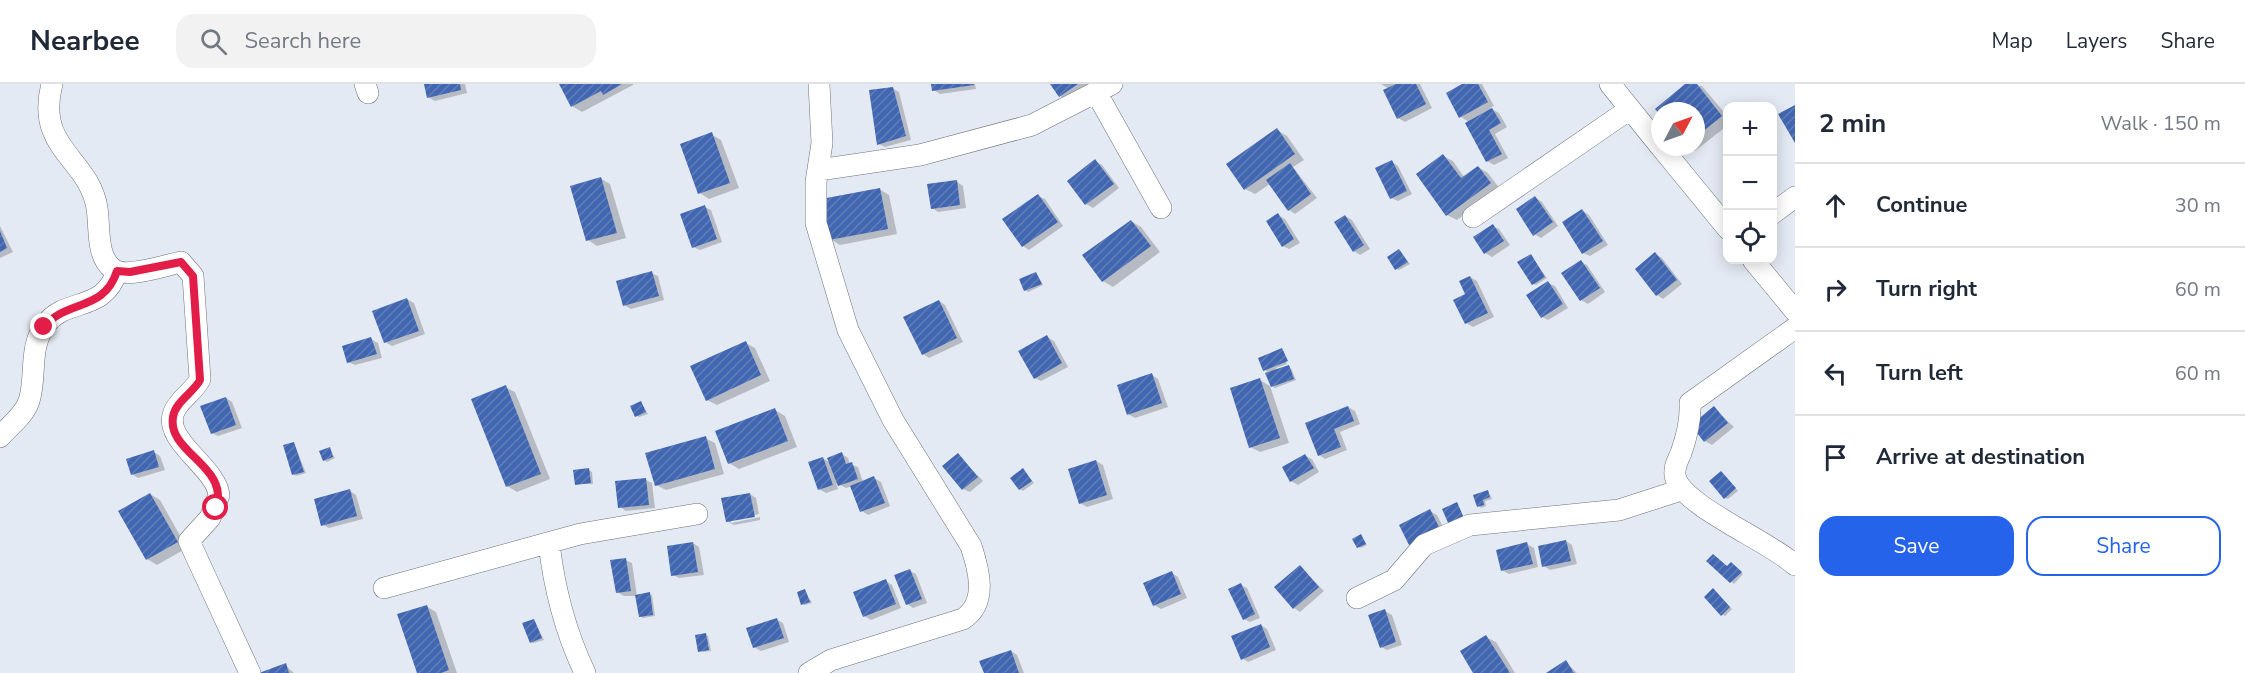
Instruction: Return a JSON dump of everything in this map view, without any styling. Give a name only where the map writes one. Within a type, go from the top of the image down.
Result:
[{"type":"street","points":[[52,84],[49,118],[54,136],[92,190],[104,256],[117,271],[139,271],[181,262],[193,276],[200,380],[177,407],[173,423],[182,442],[213,479],[219,495],[210,518],[189,541],[250,673]]},
{"type":"street","points":[[809,673],[831,660],[963,620],[977,606],[979,595],[977,565],[971,546],[893,420],[848,330],[816,223],[822,143],[819,84]]},
{"type":"street","points":[[1610,84],[1651,135]]},
{"type":"street","points":[[819,170],[920,155],[971,143],[1032,125],[1104,88],[1161,208]]},
{"type":"street","points":[[1473,217],[1630,109]]},
{"type":"street","points":[[1668,156],[1723,223]]},
{"type":"street","points":[[1777,211],[1795,197]]},
{"type":"street","points":[[1756,264],[1795,311]]},
{"type":"street","points":[[0,437],[21,415],[29,401],[34,356],[44,327],[58,314],[104,294],[113,283],[117,271]]},
{"type":"street","points":[[1795,328],[1690,403],[1690,422],[1674,472],[1681,490],[1729,524],[1782,553],[1795,565]]},
{"type":"street","points":[[1357,598],[1394,580],[1424,545],[1470,525],[1619,510],[1681,490]]},
{"type":"street","points":[[384,588],[580,534],[697,514]]},
{"type":"street","points":[[549,543],[552,567],[570,635],[585,673]]},
{"type":"building","points":[[424,84],[460,84],[461,90],[427,98]]},
{"type":"building","points":[[559,84],[622,84],[603,95],[601,91],[571,107]]},
{"type":"building","points":[[931,84],[974,84],[974,85],[932,91]]},
{"type":"building","points":[[1050,84],[1078,84],[1059,97]]},
{"type":"building","points":[[1396,84],[1416,84],[1426,104],[1397,119],[1383,90]]},
{"type":"building","points":[[1462,84],[1478,84],[1488,102],[1459,118],[1446,93]]},
{"type":"building","points":[[1685,84],[1697,84],[1722,116],[1705,130],[1705,102],[1663,102]]},
{"type":"building","points":[[893,87],[906,136],[877,145],[869,90]]},
{"type":"building","points":[[1795,105],[1795,143],[1778,114]]},
{"type":"building","points":[[1492,108],[1501,123],[1489,130],[1502,154],[1486,162],[1465,123]]},
{"type":"building","points":[[1277,128],[1295,154],[1244,190],[1226,164]]},
{"type":"building","points":[[712,132],[730,183],[698,194],[680,144]]},
{"type":"building","points":[[1443,154],[1461,178],[1478,166],[1491,183],[1446,216],[1416,174]]},
{"type":"building","points":[[1095,159],[1114,184],[1085,205],[1067,181]]},
{"type":"building","points":[[1392,160],[1407,191],[1390,199],[1375,168]]},
{"type":"building","points":[[1290,163],[1311,194],[1288,211],[1266,180]]},
{"type":"building","points":[[601,177],[617,233],[586,241],[570,186]]},
{"type":"building","points":[[957,180],[960,205],[931,209],[927,184]]},
{"type":"building","points":[[880,188],[888,229],[829,240],[821,199]]},
{"type":"building","points":[[1038,194],[1058,222],[1022,247],[1002,219]]},
{"type":"building","points":[[1535,196],[1553,222],[1533,236],[1516,209]]},
{"type":"building","points":[[705,205],[717,239],[692,248],[680,214]]},
{"type":"building","points":[[1582,209],[1603,241],[1582,254],[1562,222]]},
{"type":"building","points":[[1278,213],[1294,239],[1282,247],[1266,221]]},
{"type":"building","points":[[1345,215],[1364,245],[1353,252],[1334,222]]},
{"type":"building","points":[[1131,220],[1151,246],[1102,282],[1082,255]]},
{"type":"building","points":[[1493,224],[1504,241],[1484,254],[1473,237]]},
{"type":"building","points":[[0,231],[7,248],[0,252]]},
{"type":"building","points":[[1399,249],[1408,262],[1395,270],[1387,257]]},
{"type":"building","points":[[1655,252],[1677,280],[1656,296],[1635,269]]},
{"type":"building","points":[[1531,254],[1545,277],[1532,285],[1517,262]]},
{"type":"building","points":[[1581,260],[1600,288],[1580,301],[1561,273]]},
{"type":"building","points":[[652,271],[659,296],[623,306],[616,281]]},
{"type":"building","points":[[1036,272],[1042,284],[1024,291],[1019,279]]},
{"type":"building","points":[[1470,276],[1488,313],[1465,324],[1453,300],[1465,294],[1459,281]]},
{"type":"building","points":[[1548,281],[1563,304],[1541,318],[1526,295]]},
{"type":"building","points":[[407,298],[419,331],[384,343],[372,311]]},
{"type":"building","points":[[939,300],[957,338],[922,355],[903,317]]},
{"type":"building","points":[[1047,335],[1062,363],[1034,379],[1018,351]]},
{"type":"building","points":[[371,337],[377,354],[347,363],[342,346]]},
{"type":"building","points":[[746,341],[761,375],[706,401],[690,366]]},
{"type":"building","points":[[1282,348],[1288,361],[1263,371],[1258,358]]},
{"type":"building","points":[[1289,365],[1294,379],[1271,387],[1265,373]]},
{"type":"building","points":[[1152,373],[1162,403],[1127,415],[1117,385]]},
{"type":"building","points":[[1260,378],[1280,438],[1249,448],[1230,388]]},
{"type":"building","points":[[506,385],[541,474],[506,487],[471,399]]},
{"type":"building","points":[[226,397],[236,425],[211,434],[200,406]]},
{"type":"building","points":[[641,401],[646,412],[635,417],[630,406]]},
{"type":"building","points":[[1348,406],[1354,421],[1334,429],[1341,447],[1318,456],[1305,423]]},
{"type":"building","points":[[1714,406],[1728,423],[1704,442],[1691,425]]},
{"type":"building","points":[[775,408],[788,441],[728,464],[715,431]]},
{"type":"building","points":[[706,436],[715,469],[655,486],[645,453]]},
{"type":"building","points":[[294,442],[304,472],[292,475],[283,445]]},
{"type":"building","points":[[330,447],[333,457],[323,461],[319,451]]},
{"type":"building","points":[[154,450],[159,467],[131,475],[126,459]]},
{"type":"building","points":[[842,452],[846,464],[852,462],[858,479],[838,486],[827,458]]},
{"type":"building","points":[[958,453],[978,477],[962,490],[942,466]]},
{"type":"building","points":[[1305,454],[1314,468],[1290,482],[1282,467]]},
{"type":"building","points":[[823,457],[833,485],[818,490],[808,462]]},
{"type":"building","points":[[1096,460],[1107,495],[1079,504],[1068,469]]},
{"type":"building","points":[[589,468],[591,483],[575,485],[573,470]]},
{"type":"building","points":[[1023,468],[1032,481],[1019,490],[1010,478]]},
{"type":"building","points":[[1721,471],[1736,488],[1724,499],[1709,481]]},
{"type":"building","points":[[874,476],[885,503],[860,512],[850,486]]},
{"type":"building","points":[[646,478],[649,505],[618,508],[615,481]]},
{"type":"building","points":[[350,489],[357,516],[321,526],[314,499]]},
{"type":"building","points":[[1488,490],[1490,497],[1483,500],[1484,505],[1477,507],[1473,495]]},
{"type":"building","points":[[150,493],[178,542],[146,560],[118,511]]},
{"type":"building","points":[[750,493],[755,517],[726,522],[721,498]]},
{"type":"building","points":[[1457,502],[1464,518],[1449,525],[1442,509]]},
{"type":"building","points":[[1430,509],[1440,529],[1409,545],[1399,525]]},
{"type":"building","points":[[1361,534],[1366,544],[1357,548],[1352,539]]},
{"type":"building","points":[[1566,540],[1571,561],[1542,567],[1538,546]]},
{"type":"building","points":[[693,542],[698,572],[671,576],[667,546]]},
{"type":"building","points":[[1527,542],[1533,564],[1501,571],[1496,550]]},
{"type":"building","points":[[1713,554],[1727,566],[1731,562],[1742,572],[1730,583],[1706,561]]},
{"type":"building","points":[[626,558],[631,591],[616,593],[610,560]]},
{"type":"building","points":[[1300,565],[1319,587],[1293,609],[1274,587]]},
{"type":"building","points":[[910,569],[922,599],[906,605],[894,575]]},
{"type":"building","points":[[1172,571],[1181,594],[1153,606],[1143,583]]},
{"type":"building","points":[[886,579],[896,604],[863,617],[853,592]]},
{"type":"building","points":[[1241,583],[1255,614],[1243,620],[1228,589]]},
{"type":"building","points":[[1713,588],[1730,607],[1721,616],[1704,597]]},
{"type":"building","points":[[805,589],[810,602],[801,605],[797,592]]},
{"type":"building","points":[[650,592],[653,615],[639,617],[635,595]]},
{"type":"building","points":[[427,605],[449,670],[441,673],[417,673],[397,614]]},
{"type":"building","points":[[1385,609],[1396,642],[1380,648],[1368,615]]},
{"type":"building","points":[[777,618],[784,638],[753,648],[746,628]]},
{"type":"building","points":[[534,619],[542,638],[530,643],[522,623]]},
{"type":"building","points":[[1261,624],[1270,647],[1241,660],[1231,636]]},
{"type":"building","points":[[706,633],[709,650],[698,652],[695,635]]},
{"type":"building","points":[[1486,635],[1510,673],[1473,673],[1460,651]]},
{"type":"building","points":[[1011,650],[1019,673],[984,673],[979,661]]},
{"type":"building","points":[[1566,660],[1574,673],[1546,673]]},
{"type":"building","points":[[286,663],[289,673],[259,673]]},
{"type":"route","points":[[44,327],[58,314],[104,294],[113,283],[117,271],[148,270],[181,262],[187,266],[193,276],[200,380],[172,416],[176,434],[213,479],[219,490],[216,508]]}]
